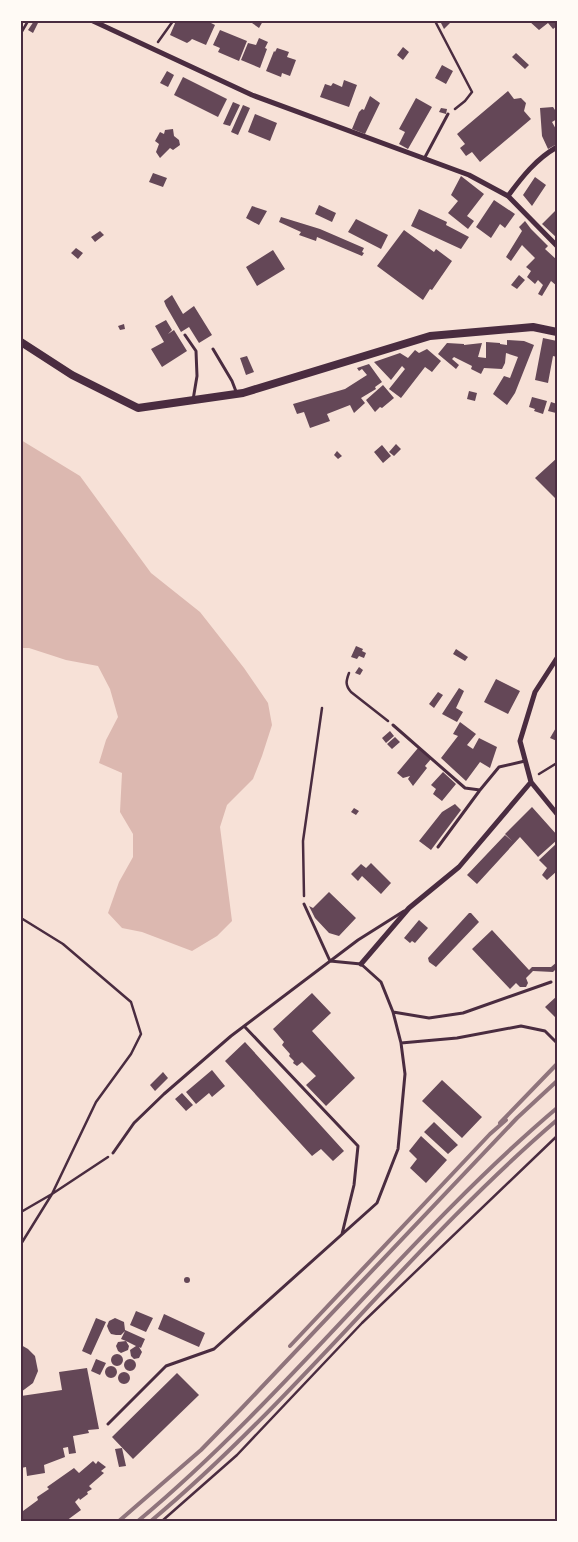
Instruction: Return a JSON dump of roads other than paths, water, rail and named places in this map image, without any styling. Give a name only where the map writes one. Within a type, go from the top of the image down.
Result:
[{"type":"street","points":[[92,21],[252,95],[423,160],[469,175],[508,196],[557,246]]},
{"type":"street","points":[[508,196],[523,175],[544,154],[557,147]]},
{"type":"street","points":[[21,342],[72,375],[138,408],[237,394],[430,336],[533,327],[557,332]]},
{"type":"street","points":[[557,658],[535,692],[520,741],[531,782],[557,814]]},
{"type":"street","points":[[361,964],[409,908],[459,867],[531,782]]},
{"type":"lane","points":[[423,160],[448,114]]},
{"type":"lane","points":[[185,335],[196,351],[198,376],[193,400]]},
{"type":"lane","points":[[213,349],[232,381],[237,394]]},
{"type":"lane","points":[[393,725],[465,788],[480,790]]},
{"type":"lane","points":[[438,847],[499,767],[526,761]]},
{"type":"lane","points":[[304,904],[330,961]]},
{"type":"lane","points":[[113,1154],[134,1123],[164,1094],[244,1026],[358,940],[409,908]]},
{"type":"lane","points":[[108,1424],[166,1366],[214,1349],[378,1204],[398,1149],[405,1074],[401,1044],[381,982],[361,964],[330,961]]},
{"type":"lane","points":[[392,1012],[429,1018],[463,1013],[551,982]]},
{"type":"lane","points":[[244,1026],[358,1146],[354,1185],[342,1235]]},
{"type":"lane","points":[[401,1044],[458,1038],[521,1026],[545,1031],[557,1043]]},
{"type":"railway","points":[[500,1123],[556,1065]]},
{"type":"railway","points":[[119,1521],[201,1450],[517,1118],[557,1081]]},
{"type":"railway","points":[[138,1521],[246,1421],[449,1208],[557,1108]]},
{"type":"railway","points":[[290,1346],[490,1134],[506,1120]]},
{"type":"railway","points":[[151,1521],[256,1424],[453,1218],[557,1120]]}]
